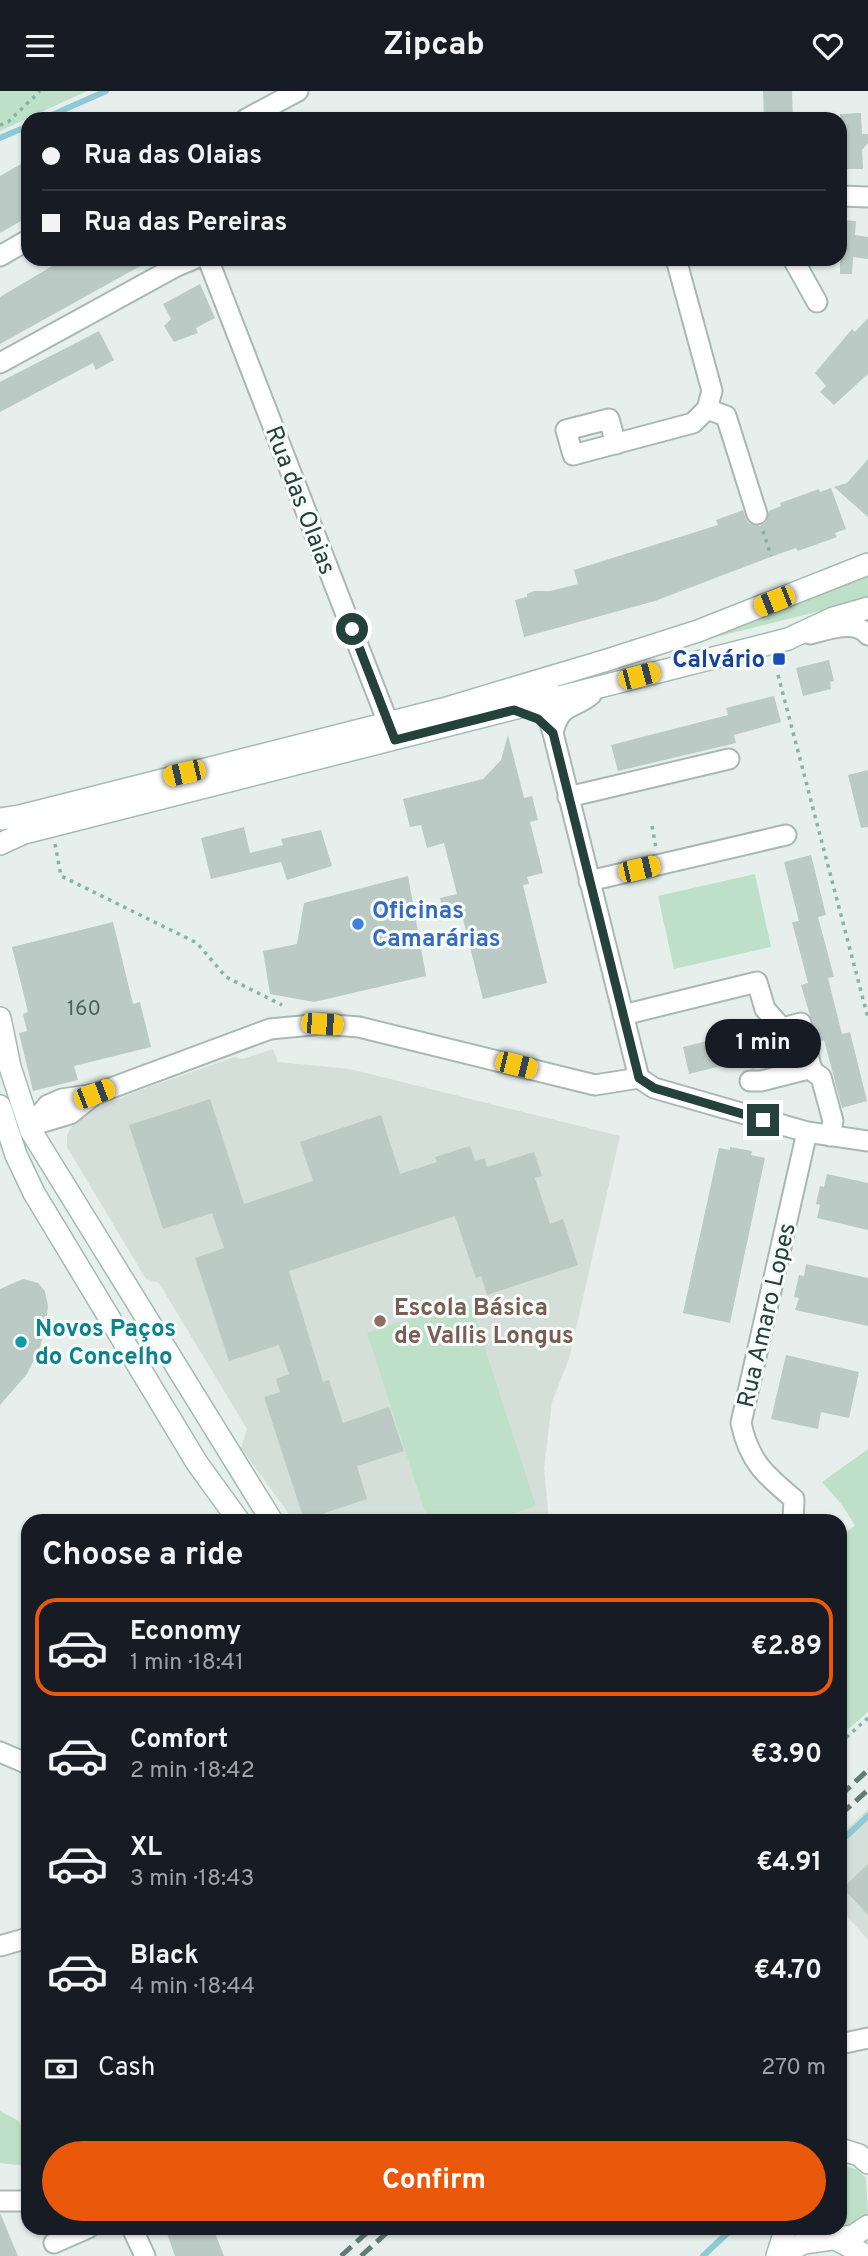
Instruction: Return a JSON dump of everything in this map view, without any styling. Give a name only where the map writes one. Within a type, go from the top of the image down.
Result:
[{"type":"main road","points":[[0,843],[24,833],[392,731],[698,631],[868,564]]},
{"type":"main road","points":[[0,818],[20,816],[392,731],[514,710],[788,639],[833,618],[868,608]]},
{"type":"main road","points":[[698,631],[706,659]]},
{"type":"main road","points":[[0,1018],[10,1067],[30,1126],[268,1514]]},
{"type":"main road","points":[[0,1106],[9,1135],[34,1193],[174,1425],[234,1514]]},
{"type":"main road","points":[[9,1135],[30,1126]]},
{"type":"main road","points":[[174,1425],[202,1408]]},
{"type":"main road","points":[[847,2148],[868,2142]]},
{"type":"main road","points":[[847,2152],[859,2155],[868,2163]]},
{"type":"main road","points":[[777,2256],[804,2243],[853,2236],[868,2226]]},
{"type":"main road","points":[[777,2256],[784,2235]]},
{"type":"main road","points":[[823,2235],[835,2238],[867,2256]]},
{"type":"street","points":[[259,112],[298,91]]},
{"type":"street","points":[[847,196],[868,197]]},
{"type":"street","points":[[0,256],[21,244]]},
{"type":"street","points":[[0,363],[177,266]]},
{"type":"street","name":"Rua das Olaias","points":[[211,266],[392,731]]},
{"type":"street","points":[[616,444],[693,423],[707,409],[712,391],[678,266]]},
{"type":"street","points":[[797,266],[817,302]]},
{"type":"street","points":[[707,409],[726,416],[757,514]]},
{"type":"street","points":[[788,639],[853,627],[864,630],[868,635]]},
{"type":"street","points":[[604,661],[597,670],[551,684],[545,691],[543,702],[639,1078],[654,1088],[807,1132],[868,1141]]},
{"type":"street","points":[[553,733],[564,709],[590,697],[596,688]]},
{"type":"street","points":[[514,710],[538,719],[553,733]]},
{"type":"street","points":[[568,797],[729,759]]},
{"type":"street","points":[[589,881],[786,835]]},
{"type":"street","points":[[623,1015],[757,982],[765,1009],[782,1028],[801,1023],[812,1068],[821,1077],[833,1121],[831,1136]]},
{"type":"street","points":[[30,1126],[48,1105],[62,1098],[94,1094],[270,1029],[322,1024],[359,1027],[594,1085],[639,1078]]},
{"type":"street","points":[[750,1081],[761,1081],[812,1068]]},
{"type":"street","name":"Rua Amaro Lopes","points":[[793,1514],[794,1499],[765,1475],[746,1447],[741,1423],[807,1132]]},
{"type":"street","points":[[0,1752],[21,1761]]},
{"type":"street","points":[[0,1947],[21,1940]]},
{"type":"street","points":[[847,2042],[868,2038]]},
{"type":"street","points":[[0,2201],[21,2201]]},
{"type":"street","points":[[54,2242],[71,2235]]},
{"type":"street","points":[[134,2235],[145,2256]]},
{"type":"path","points":[[0,125],[8,122],[40,91]]},
{"type":"path","points":[[757,514],[771,556]]},
{"type":"path","points":[[778,674],[868,1018]]},
{"type":"path","points":[[652,826],[657,853]]},
{"type":"path","points":[[55,843],[61,876],[197,943],[226,978],[282,1005]]},
{"type":"path","points":[[847,1737],[868,1718]]},
{"type":"shaded area","name":"Escola Básica de Vallis Longus","points":[[273,1049],[278,1062],[350,1069],[620,1136],[569,1359],[552,1402],[544,1468],[548,1514],[289,1514],[241,1448],[247,1429],[159,1283],[146,1279],[67,1147],[67,1135],[73,1124],[92,1111],[132,1093],[235,1057],[242,1059]]},
{"type":"shaded area","points":[[868,1809],[868,1940],[847,1916],[847,1828]]},
{"type":"green space","points":[[0,91],[87,91],[41,112],[21,112],[21,121],[0,131]]},
{"type":"green space","points":[[868,571],[868,599],[712,638],[712,635]]},
{"type":"green space","points":[[755,874],[771,947],[674,969],[658,896]]},
{"type":"green space","points":[[469,1299],[536,1506],[512,1514],[426,1514],[367,1333]]},
{"type":"green space","points":[[868,1449],[868,1712],[847,1730],[847,1532],[855,1525],[822,1482]]},
{"type":"green space","points":[[0,2111],[19,2121],[21,2125],[21,2165],[0,2163]]},
{"type":"green space","points":[[847,2167],[856,2169],[866,2178],[868,2213],[858,2222],[847,2225]]},
{"type":"building","points":[[763,91],[792,91],[793,112],[764,112]]},
{"type":"building","points":[[861,113],[862,134],[868,134],[868,143],[862,150],[863,169],[847,169],[847,114]]},
{"type":"building","points":[[21,164],[21,221],[0,233],[0,176]]},
{"type":"building","points":[[847,220],[856,221],[855,235],[868,237],[868,259],[853,257],[852,274],[840,274],[840,266],[847,266]]},
{"type":"building","points":[[52,266],[140,266],[0,344],[0,297]]},
{"type":"building","points":[[200,284],[215,318],[196,328],[198,333],[174,342],[164,326],[171,319],[163,304]]},
{"type":"building","points":[[868,318],[868,374],[834,405],[820,392],[826,386],[815,373],[852,329],[855,332]]},
{"type":"building","points":[[99,331],[114,360],[96,370],[93,363],[0,412],[0,382]]},
{"type":"building","points":[[868,459],[868,517],[834,487],[847,483]]},
{"type":"building","points":[[831,488],[846,529],[835,533],[837,537],[798,551],[796,548],[655,601],[524,637],[515,600],[527,597],[527,594],[534,591],[550,591],[578,584],[574,570],[718,525],[716,520],[743,510],[748,523],[760,526],[766,522],[769,511],[781,506],[780,503],[819,489],[820,492]]},
{"type":"building","points":[[829,660],[834,681],[830,682],[831,689],[803,696],[796,668]]},
{"type":"building","points":[[774,696],[781,722],[734,735],[736,743],[618,771],[611,745],[728,715],[726,708]]},
{"type":"building","points":[[508,735],[524,798],[532,796],[538,820],[530,822],[543,873],[527,877],[529,884],[523,885],[547,983],[483,999],[461,911],[444,915],[440,898],[457,894],[444,843],[427,848],[421,825],[410,827],[403,799],[483,779],[501,760]]},
{"type":"building","points":[[868,770],[868,827],[861,828],[848,775]]},
{"type":"building","points":[[244,827],[250,853],[283,845],[281,839],[321,830],[332,866],[287,880],[281,862],[211,879],[201,838]]},
{"type":"building","points":[[811,855],[826,915],[818,917],[834,977],[828,978],[842,1034],[850,1032],[867,1101],[842,1108],[824,1040],[818,1042],[801,985],[808,983],[792,922],[799,921],[784,862]]},
{"type":"building","name":"Oficinas Camarárias","points":[[408,876],[426,976],[314,1002],[270,994],[263,951],[297,944],[304,903]]},
{"type":"building","points":[[113,922],[133,1004],[140,1002],[151,1047],[74,1066],[78,1080],[33,1091],[19,1033],[27,1031],[23,1014],[28,1012],[12,947]]},
{"type":"building","points":[[742,1032],[749,1059],[689,1074],[683,1047]]},
{"type":"building","points":[[775,1037],[779,1040],[792,1038],[797,1059],[752,1069],[746,1046]]},
{"type":"building","points":[[210,1099],[244,1204],[313,1181],[300,1142],[381,1115],[400,1174],[437,1162],[435,1157],[470,1146],[475,1161],[485,1158],[487,1167],[534,1152],[542,1176],[535,1178],[550,1224],[563,1219],[578,1265],[487,1295],[481,1276],[476,1278],[455,1216],[289,1271],[323,1382],[329,1380],[343,1423],[389,1407],[404,1451],[357,1466],[367,1499],[322,1514],[302,1514],[264,1397],[280,1392],[276,1379],[289,1374],[279,1345],[229,1361],[195,1258],[224,1248],[212,1213],[163,1229],[129,1125]]},
{"type":"building","points":[[730,1147],[752,1151],[751,1155],[765,1158],[730,1323],[683,1313],[719,1148],[730,1150]]},
{"type":"building","points":[[827,1174],[868,1183],[868,1230],[817,1218],[820,1205],[816,1204],[820,1186],[824,1187]]},
{"type":"building","points":[[806,1264],[868,1278],[868,1326],[795,1310],[799,1298],[794,1297],[799,1275],[804,1276]]},
{"type":"building","name":"Novos Paços do Concelho","points":[[23,1279],[38,1283],[45,1291],[48,1306],[46,1324],[40,1347],[27,1374],[0,1405],[0,1289]]},
{"type":"building","points":[[786,1355],[859,1372],[849,1418],[821,1412],[818,1429],[771,1419]]},
{"type":"building","points":[[868,1864],[868,1915],[847,1892],[847,1884]]},
{"type":"building","points":[[0,2213],[18,2256],[0,2256]]},
{"type":"building","points":[[168,2235],[216,2235],[224,2256],[175,2256]]},
{"type":"waterway","points":[[59,112],[106,91]]},
{"type":"waterway","points":[[0,138],[21,129]]},
{"type":"waterway","points":[[847,1836],[868,1816]]},
{"type":"waterway","points":[[703,2256],[726,2235]]},
{"type":"railway","points":[[847,1790],[868,1770]]},
{"type":"railway","points":[[847,1809],[868,1790]]},
{"type":"railway","points":[[341,2256],[364,2235]]},
{"type":"railway","points":[[361,2256],[384,2235]]},
{"type":"place","name":"Calvário","points":[[779,659]]},
{"type":"place","name":"Oficinas Camarárias","points":[[358,924]]},
{"type":"place","name":"Escola Básica de Vallis Longus","points":[[380,1321]]},
{"type":"place","name":"Novos Paços do Concelho","points":[[21,1342]]},
{"type":"route","points":[[352,629],[395,740],[514,710],[538,719],[553,733],[639,1078],[654,1088],[763,1120]]}]
